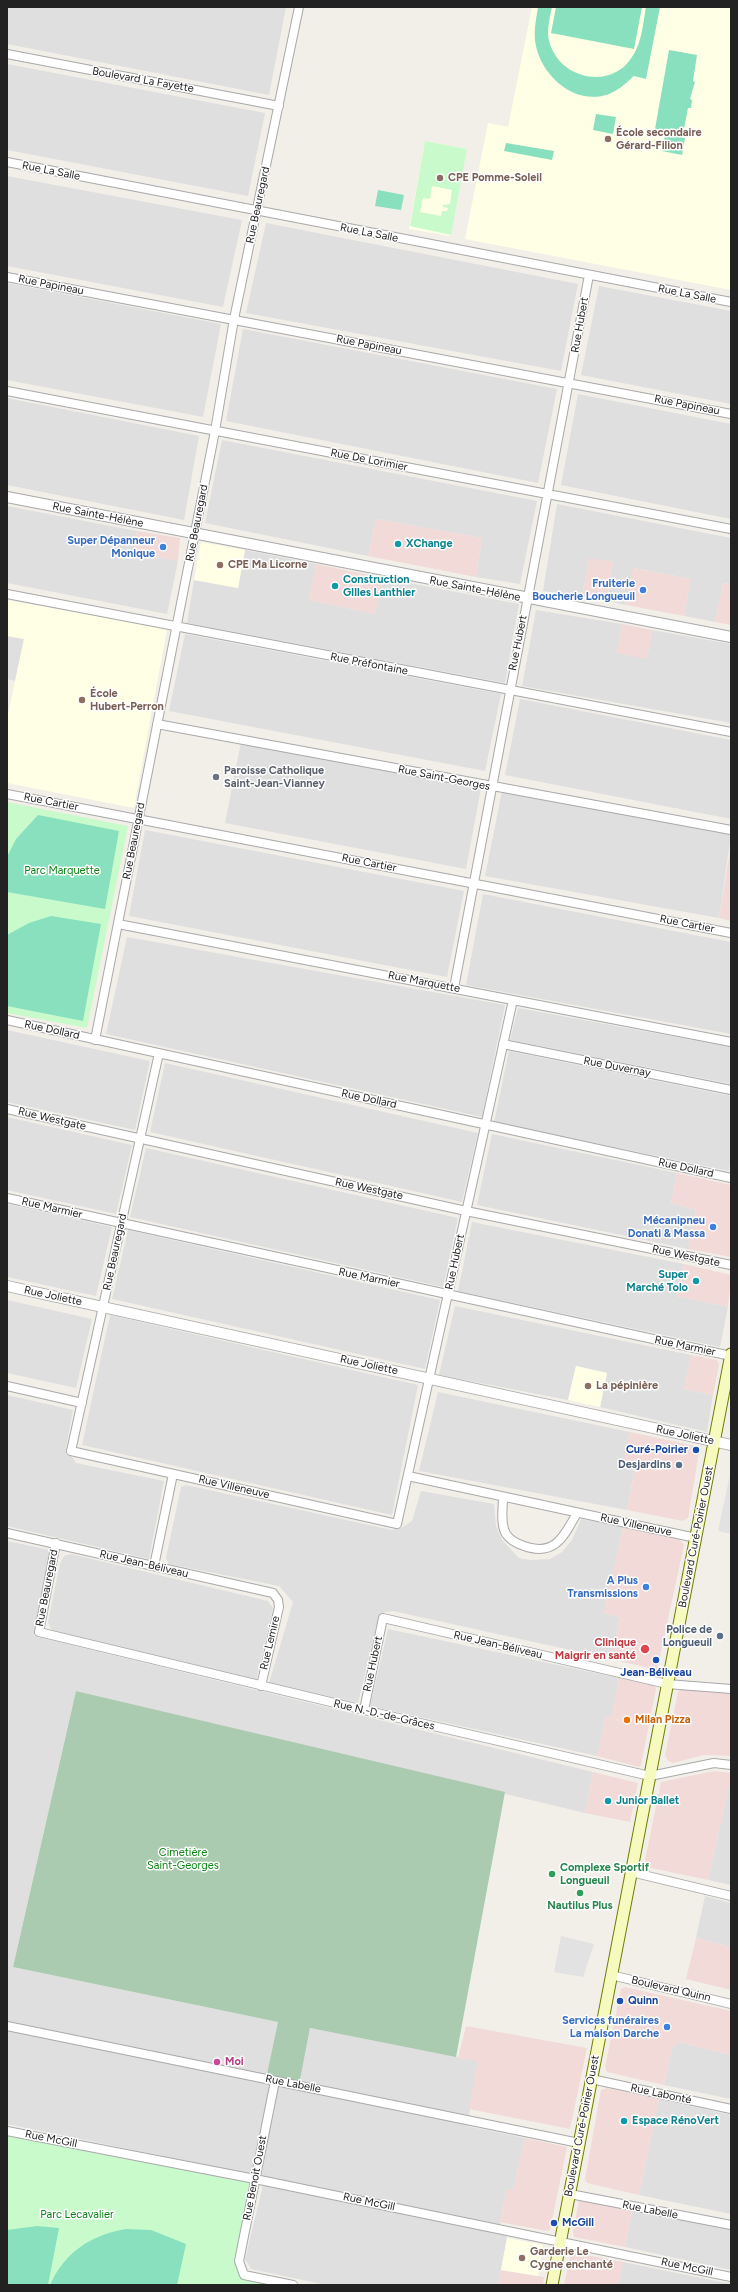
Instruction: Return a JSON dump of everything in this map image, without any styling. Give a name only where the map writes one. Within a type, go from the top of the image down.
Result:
[{"type":"main road","name":"Boulevard Curé-Poirier Ouest","points":[[552,2285],[731,1355]]},
{"type":"street","name":"Rue Beauregard","points":[[95,1040],[215,431],[234,319],[299,7]]},
{"type":"street","name":"Boulevard La Fayette","points":[[7,54],[279,106]]},
{"type":"street","name":"Rue La Salle","points":[[7,162],[257,212],[731,302]]},
{"type":"street","name":"Rue Hubert","points":[[454,988],[526,599],[549,494],[589,275]]},
{"type":"street","name":"Rue Papineau","points":[[7,277],[731,414]]},
{"type":"street","name":"Rue De Lorimier","points":[[7,391],[731,528]]},
{"type":"street","name":"Rue Sainte-Hélène","points":[[7,497],[526,599],[731,637]]},
{"type":"street","name":"Rue Préfontaine","points":[[7,594],[731,732]]},
{"type":"street","name":"Rue Saint-Georges","points":[[157,724],[491,787],[731,830]]},
{"type":"street","name":"Rue Cartier","points":[[7,794],[731,932]]},
{"type":"street","name":"Rue Marquette","points":[[118,924],[731,1042]]},
{"type":"street","name":"Rue Hubert","points":[[397,1524],[513,1000]]},
{"type":"street","name":"Rue Dollard","points":[[7,1020],[731,1178]]},
{"type":"street","name":"Rue Duvernay","points":[[503,1044],[731,1090]]},
{"type":"street","name":"Rue Beauregard","points":[[71,1451],[159,1053]]},
{"type":"street","name":"Rue Westgate","points":[[7,1109],[466,1211],[731,1265]]},
{"type":"street","name":"Rue Marmier","points":[[7,1198],[448,1295],[731,1355]]},
{"type":"street","name":"Rue Joliette","points":[[7,1286],[731,1445]]},
{"type":"street","points":[[7,1386],[82,1404]]},
{"type":"street","name":"Rue Villeneuve","points":[[71,1451],[397,1524]]},
{"type":"street","points":[[154,1566],[173,1474]]},
{"type":"street","name":"Rue Villeneuve","points":[[408,1476],[696,1538]]},
{"type":"street","points":[[503,1496],[503,1524],[506,1534],[516,1543],[529,1548],[543,1550],[555,1545],[564,1536],[577,1513]]},
{"type":"street","name":"Rue Jean-Béliveau","points":[[7,1533],[273,1593],[278,1600]]},
{"type":"street","name":"Rue Beauregard","points":[[39,1632],[56,1543]]},
{"type":"street","name":"Rue Lemire","points":[[261,1686],[279,1607],[278,1600]]},
{"type":"street","name":"Rue Hubert","points":[[364,1710],[383,1618]]},
{"type":"street","name":"Rue Jean-Béliveau","points":[[383,1618],[667,1684],[731,1689]]},
{"type":"street","name":"Rue N.-D.-de-Grâces","points":[[39,1632],[261,1686],[650,1776],[714,1763],[731,1765]]},
{"type":"street","points":[[631,1872],[731,1896]]},
{"type":"street","name":"Boulevard Quinn","points":[[611,1975],[731,2004]]},
{"type":"street","name":"Rue Labelle","points":[[7,2026],[579,2143]]},
{"type":"street","name":"Rue Labonté","points":[[591,2079],[731,2109]]},
{"type":"street","name":"Rue Benoit Ouest","points":[[274,2080],[239,2261],[244,2274],[293,2285]]},
{"type":"street","name":"Rue McGill","points":[[7,2131],[255,2179],[731,2277]]},
{"type":"street","name":"Rue Labelle","points":[[570,2194],[731,2225]]},
{"type":"shaded area","points":[[7,7],[286,7],[269,95],[7,44]]},
{"type":"shaded area","name":"École secondaire Gérard-Filion","points":[[532,7],[731,7],[731,290],[465,239],[488,123],[508,127]]},
{"type":"shaded area","points":[[7,64],[265,113],[248,196],[7,150]]},
{"type":"shaded area","name":"CPE Pomme-Soleil","points":[[425,141],[467,149],[450,236],[409,229]]},
{"type":"shaded area","points":[[7,176],[242,220],[223,307],[7,266]]},
{"type":"shaded area","points":[[266,223],[578,284],[561,371],[246,313]]},
{"type":"shaded area","points":[[7,283],[221,324],[203,417],[7,380]]},
{"type":"shaded area","points":[[599,286],[731,311],[731,404],[581,375]]},
{"type":"shaded area","points":[[243,329],[557,389],[538,483],[226,421]]},
{"type":"shaded area","points":[[578,394],[731,424],[731,519],[561,485]]},
{"type":"shaded area","points":[[7,398],[199,436],[184,520],[7,485]]},
{"type":"shaded area","points":[[222,440],[537,501],[520,584],[476,577],[482,538],[376,519],[368,556],[205,523]]},
{"type":"shaded area","points":[[557,504],[731,538],[731,584],[723,583],[715,622],[684,616],[691,579],[634,568],[626,605],[607,601],[613,562],[589,559],[582,597],[543,591]]},
{"type":"shaded area","points":[[7,506],[137,531],[133,552],[178,561],[167,614],[7,583]]},
{"type":"shaded area","points":[[376,519],[482,538],[476,577],[368,556]]},
{"type":"shaded area","points":[[137,531],[180,538],[178,561],[133,552]]},
{"type":"shaded area","name":"CPE Ma Licorne","points":[[201,542],[245,550],[238,588],[194,580]]},
{"type":"shaded area","points":[[245,550],[316,564],[309,600],[375,614],[383,578],[519,604],[505,683],[187,623],[194,580],[238,588]]},
{"type":"shaded area","points":[[589,558],[613,562],[607,601],[582,597]]},
{"type":"shaded area","points":[[316,564],[383,578],[375,614],[309,600]]},
{"type":"shaded area","points":[[633,568],[691,579],[684,616],[626,605]]},
{"type":"shaded area","points":[[723,583],[731,584],[731,625],[715,622]]},
{"type":"shaded area","name":"École Hubert-Perron","points":[[7,600],[167,629],[134,808],[7,783],[7,719],[24,639],[7,636]]},
{"type":"shaded area","points":[[536,610],[622,624],[617,653],[647,658],[652,630],[731,644],[731,723],[522,686]]},
{"type":"shaded area","points":[[622,624],[652,630],[647,659],[617,653]]},
{"type":"shaded area","points":[[185,634],[501,694],[485,771],[169,711]]},
{"type":"shaded area","points":[[7,636],[24,639],[15,681],[7,679]]},
{"type":"shaded area","points":[[520,699],[731,740],[731,819],[505,775]]},
{"type":"shaded area","points":[[241,742],[481,788],[466,869],[225,823]]},
{"type":"shaded area","points":[[502,791],[731,835],[719,918],[485,876]]},
{"type":"shaded area","points":[[145,830],[464,891],[447,977],[129,916]]},
{"type":"shaded area","points":[[731,845],[731,921],[719,918]]},
{"type":"shaded area","points":[[483,894],[731,942],[731,1034],[466,985]]},
{"type":"shaded area","points":[[127,937],[505,1005],[482,1117],[106,1034]]},
{"type":"shaded area","points":[[518,1008],[731,1047],[731,1084],[510,1040]]},
{"type":"shaded area","points":[[7,1030],[150,1061],[135,1130],[7,1102]]},
{"type":"shaded area","points":[[509,1051],[731,1096],[731,1157],[729,1171],[494,1122]]},
{"type":"shaded area","points":[[165,1063],[478,1133],[462,1202],[150,1132]]},
{"type":"shaded area","points":[[7,1117],[132,1145],[116,1214],[7,1190]]},
{"type":"shaded area","points":[[492,1134],[677,1173],[671,1203],[696,1210],[688,1249],[477,1205]]},
{"type":"shaded area","points":[[146,1148],[458,1218],[443,1287],[130,1217]]},
{"type":"shaded area","points":[[677,1173],[731,1185],[731,1257],[688,1249],[696,1210],[671,1203]]},
{"type":"shaded area","points":[[7,1204],[112,1227],[96,1296],[7,1277]]},
{"type":"shaded area","points":[[472,1222],[684,1264],[677,1296],[728,1307],[720,1347],[458,1291]]},
{"type":"shaded area","points":[[128,1230],[440,1300],[425,1369],[112,1299]]},
{"type":"shaded area","points":[[684,1264],[731,1275],[728,1307],[677,1296]]},
{"type":"shaded area","points":[[7,1300],[92,1319],[76,1388],[7,1373]]},
{"type":"shaded area","points":[[455,1306],[691,1355],[684,1389],[713,1395],[707,1432],[600,1407],[607,1373],[576,1366],[568,1400],[439,1375]]},
{"type":"shaded area","points":[[110,1315],[418,1385],[392,1515],[82,1445]]},
{"type":"shaded area","points":[[691,1355],[717,1360],[719,1365],[713,1395],[684,1389]]},
{"type":"shaded area","name":"La pépinière","points":[[576,1366],[607,1373],[600,1407],[568,1400]]},
{"type":"shaded area","points":[[438,1392],[630,1432],[623,1466],[635,1468],[627,1510],[419,1471]]},
{"type":"shaded area","points":[[7,1395],[73,1410],[66,1448],[76,1463],[164,1481],[149,1559],[7,1526]]},
{"type":"shaded area","points":[[630,1432],[700,1447],[688,1518],[683,1521],[627,1510],[635,1469],[622,1466]]},
{"type":"shaded area","points":[[731,1470],[731,1534],[718,1531]]},
{"type":"shaded area","points":[[186,1485],[392,1530],[403,1527],[412,1521],[421,1491],[494,1504],[496,1526],[502,1540],[519,1558],[530,1560],[550,1559],[562,1552],[572,1540],[581,1519],[623,1527],[604,1613],[620,1617],[611,1659],[393,1611],[384,1612],[378,1619],[358,1703],[269,1683],[293,1602],[279,1586],[169,1564],[166,1558],[181,1487]]},
{"type":"shaded area","points":[[623,1527],[680,1540],[684,1545],[657,1670],[611,1659],[620,1617],[604,1613]]},
{"type":"shaded area","points":[[7,1541],[50,1550],[34,1636],[593,1772],[585,1813],[76,1691],[13,1967],[278,2022],[267,2079],[299,2085],[310,2028],[479,2061],[467,2126],[525,2138],[513,2190],[507,2189],[500,2222],[507,2238],[498,2285],[326,2285],[251,2269],[245,2259],[265,2177],[7,2124],[7,2029],[239,2073],[7,2021]]},
{"type":"shaded area","points":[[71,1554],[268,1601],[273,1608],[256,1681],[52,1631],[48,1622],[60,1563],[64,1556]]},
{"type":"shaded area","points":[[388,1629],[619,1678],[612,1717],[606,1716],[597,1756],[370,1706]]},
{"type":"shaded area","points":[[619,1678],[655,1686],[656,1689],[641,1765],[639,1767],[597,1756],[606,1716],[612,1717]]},
{"type":"shaded area","points":[[681,1689],[731,1694],[731,1756],[704,1755],[673,1763],[668,1761],[665,1755],[678,1692]]},
{"type":"shaded area","points":[[714,1771],[731,1773],[731,1777],[708,1880],[647,1867],[645,1860],[661,1782]]},
{"type":"shaded area","points":[[593,1772],[638,1783],[630,1822],[585,1813]]},
{"type":"shaded area","points":[[731,1777],[731,1885],[708,1880]]},
{"type":"shaded area","points":[[705,1896],[731,1903],[731,1947],[696,1938]]},
{"type":"shaded area","points":[[561,1936],[594,1944],[583,1977],[554,1972]]},
{"type":"shaded area","points":[[696,1938],[731,1947],[731,1990],[686,1979]]},
{"type":"shaded area","points":[[625,1987],[731,2011],[731,2055],[679,2042],[672,2048],[664,2085],[607,2072],[605,2067],[621,1989]]},
{"type":"shaded area","points":[[466,2026],[587,2048],[570,2129],[469,2109],[478,2061],[458,2058]]},
{"type":"shaded area","points":[[679,2042],[731,2055],[731,2099],[664,2085],[672,2048]]},
{"type":"shaded area","points":[[607,2088],[659,2099],[639,2195],[587,2183],[585,2179],[601,2090]]},
{"type":"shaded area","points":[[659,2099],[731,2115],[731,2214],[639,2195]]},
{"type":"shaded area","points":[[525,2138],[567,2147],[550,2230],[547,2231],[500,2222],[507,2189],[513,2190]]},
{"type":"shaded area","points":[[579,2200],[633,2207],[625,2247],[574,2237],[573,2232]]},
{"type":"shaded area","points":[[633,2207],[731,2228],[731,2270],[625,2247]]},
{"type":"shaded area","name":"Garderie Le Cygne enchanté","points":[[507,2238],[543,2245],[538,2276],[501,2270]]},
{"type":"shaded area","points":[[571,2252],[623,2262],[618,2285],[564,2285]]},
{"type":"shaded area","points":[[623,2262],[731,2284],[731,2285],[618,2285]]},
{"type":"shaded area","points":[[501,2270],[544,2277],[543,2285],[498,2285]]},
{"type":"green space","points":[[538,7],[552,7],[548,34],[552,49],[559,60],[578,74],[590,77],[602,77],[624,67],[632,57],[638,46],[642,33],[646,7],[660,7],[646,79],[634,76],[613,92],[597,97],[573,93],[553,78],[540,58],[535,41]]},
{"type":"green space","points":[[556,7],[642,7],[634,49],[551,33]]},
{"type":"green space","points":[[669,50],[697,55],[693,81],[695,82],[690,99],[692,100],[691,108],[688,108],[683,134],[655,129]]},
{"type":"green space","points":[[596,114],[616,117],[613,134],[593,130]]},
{"type":"green space","points":[[665,135],[685,138],[682,155],[662,151]]},
{"type":"green space","name":"CPE Pomme-Soleil","points":[[425,141],[467,149],[451,235],[410,226]],"holes":[[[432,186],[452,190],[450,204],[443,205],[443,207],[448,208],[447,211],[442,211],[441,216],[420,212],[423,198],[430,199]]]},
{"type":"green space","points":[[506,143],[554,151],[552,160],[504,151]]},
{"type":"green space","points":[[378,190],[404,195],[401,210],[375,206]]},
{"type":"green space","name":"Parc Marquette","points":[[7,802],[128,826],[87,1028],[7,1013]]},
{"type":"green space","points":[[38,815],[119,831],[105,909],[7,892],[7,857],[16,839]]},
{"type":"green space","points":[[51,916],[101,924],[83,1021],[7,1006],[7,935],[29,923]]},
{"type":"green space","name":"Cimetière Saint-Georges","points":[[76,1691],[505,1792],[456,2057],[310,2028],[299,2085],[266,2079],[278,2022],[13,1967]]},
{"type":"green space","name":"Parc Lecavalier","points":[[7,2131],[255,2179],[239,2261],[244,2275],[293,2285],[7,2285]]},
{"type":"green space","points":[[37,2226],[59,2228],[48,2285],[7,2285],[7,2230]]},
{"type":"green space","points":[[126,2229],[151,2230],[186,2244],[177,2285],[50,2285],[63,2263],[80,2247],[101,2236]]},
{"type":"place","name":"École secondaire Gérard-Filion","points":[[608,139]]},
{"type":"place","name":"CPE Pomme-Soleil","points":[[440,178]]},
{"type":"place","name":"XChange","points":[[398,544]]},
{"type":"place","name":"Super Dépanneur Monique","points":[[163,547]]},
{"type":"place","name":"CPE Ma Licorne","points":[[220,565]]},
{"type":"place","name":"Construction GIlles Lanthier","points":[[335,586]]},
{"type":"place","name":"Fruiterie Boucherie Longueuil","points":[[643,590]]},
{"type":"place","name":"École Hubert-Perron","points":[[82,700]]},
{"type":"place","name":"Paroisse Catholique Saint-Jean-Vianney","points":[[216,777]]},
{"type":"place","name":"Mécanipneu Donati & Massa","points":[[713,1227]]},
{"type":"place","name":"Super Marché Tolo","points":[[696,1281]]},
{"type":"place","name":"La pépinière","points":[[588,1386]]},
{"type":"place","name":"Curé-Poirier","points":[[696,1450]]},
{"type":"place","name":"Desjardins","points":[[679,1465]]},
{"type":"place","name":"A Plus Transmissions","points":[[646,1587]]},
{"type":"place","name":"Police de Longueuil","points":[[720,1636]]},
{"type":"place","name":"Clinique Maigrir en santé","points":[[645,1649]]},
{"type":"place","name":"Jean-Béliveau","points":[[656,1660]]},
{"type":"place","name":"Milan Pizza","points":[[627,1720]]},
{"type":"place","name":"Junior Ballet","points":[[608,1801]]},
{"type":"place","name":"Complexe Sportif Longueuil","points":[[552,1874]]},
{"type":"place","name":"Nautilus Plus","points":[[580,1893]]},
{"type":"place","name":"Quinn","points":[[620,2001]]},
{"type":"place","name":"Services funéraires La maison Darche","points":[[667,2027]]},
{"type":"place","name":"Moi","points":[[217,2062]]},
{"type":"place","name":"Espace RénoVert","points":[[624,2121]]},
{"type":"place","name":"McGill","points":[[554,2223]]},
{"type":"place","name":"Garderie Le Cygne enchanté","points":[[522,2258]]}]
